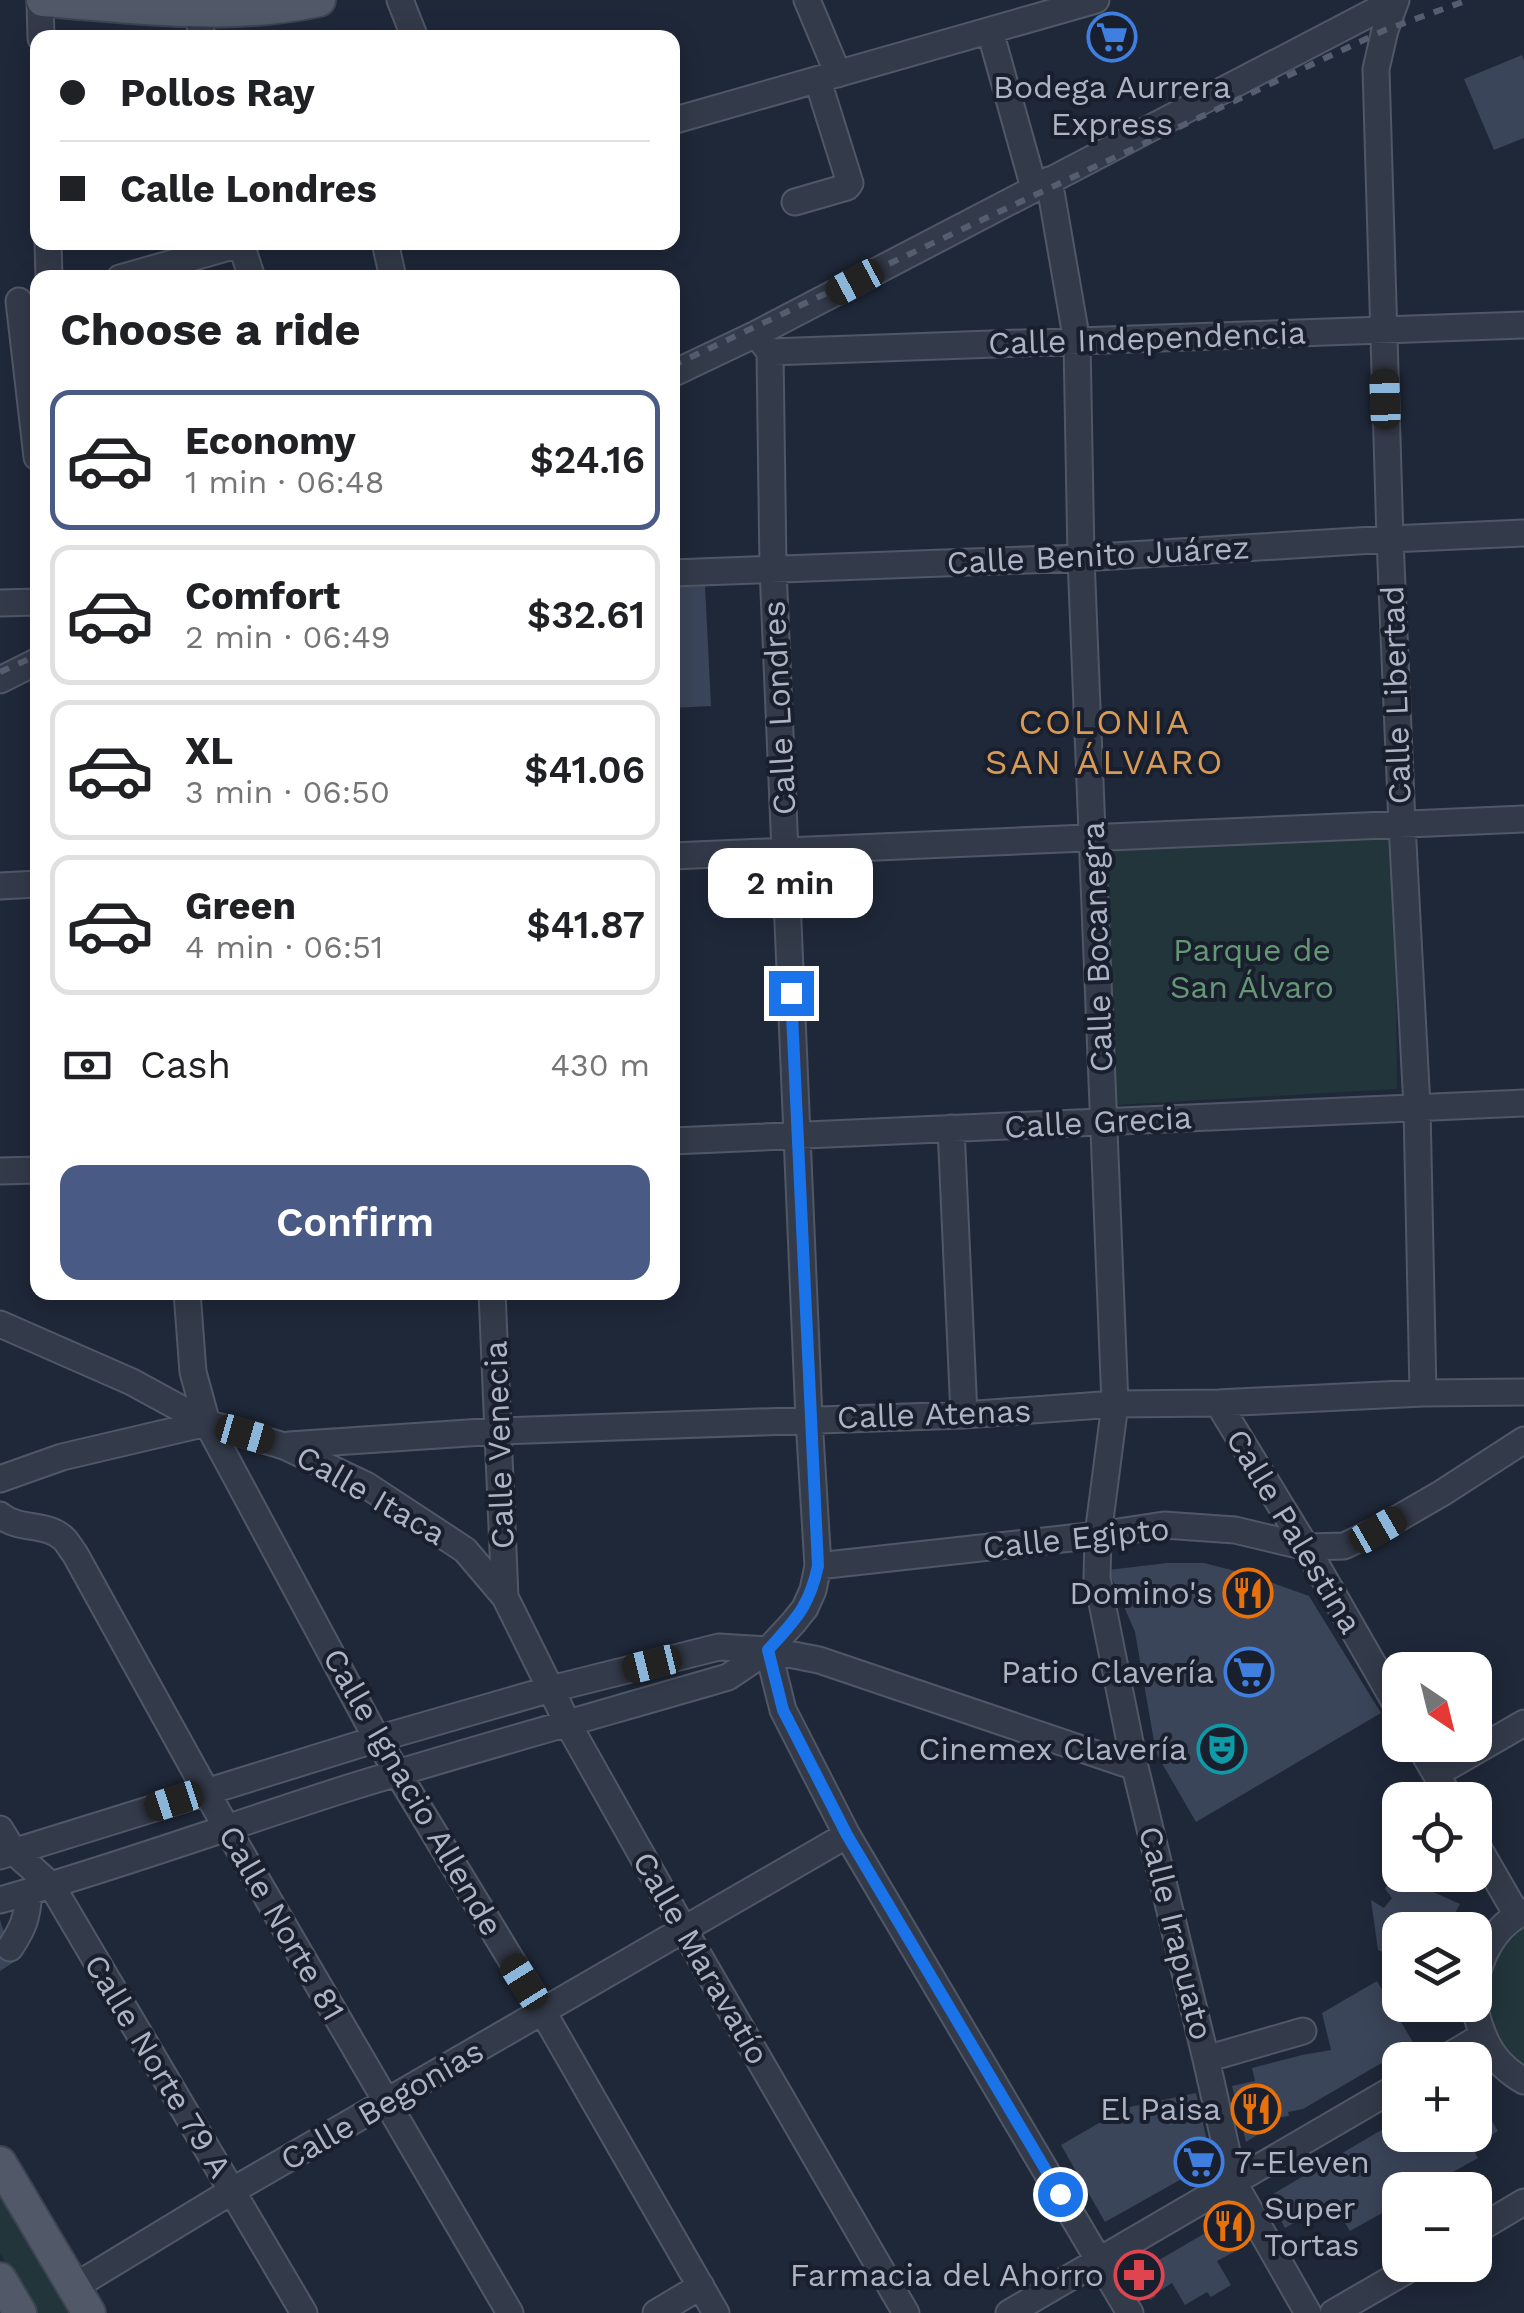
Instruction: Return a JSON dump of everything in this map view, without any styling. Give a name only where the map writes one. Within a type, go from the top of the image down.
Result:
[{"type":"main road","points":[[41,0],[200,24],[318,0]]},
{"type":"main road","points":[[0,2164],[82,2300]]},
{"type":"main road","points":[[0,2279],[20,2313]]},
{"type":"street","points":[[41,0],[41,30]]},
{"type":"street","points":[[400,0],[412,30]]},
{"type":"street","points":[[796,202],[850,184],[807,0]]},
{"type":"street","points":[[680,119],[1096,0]]},
{"type":"street","points":[[680,371],[763,343],[1041,184],[1396,0]]},
{"type":"street","name":"Calle Libertad","points":[[1396,0],[1376,69],[1390,539],[1417,1107],[1423,1393]]},
{"type":"street","name":"Calle Bocanegra","points":[[990,31],[1041,184],[1077,342],[1081,558],[1115,1404],[1098,1535]]},
{"type":"street","points":[[148,270],[219,250]]},
{"type":"street","points":[[19,300],[30,396]]},
{"type":"street","name":"Calle Independencia","points":[[763,343],[1077,342],[1524,325]]},
{"type":"street","name":"Calle Londres","points":[[763,343],[818,1566]]},
{"type":"street","name":"Calle Benito Juárez","points":[[680,573],[1081,558],[1524,534]]},
{"type":"street","points":[[0,603],[30,602]]},
{"type":"street","points":[[0,680],[30,665]]},
{"type":"street","points":[[680,856],[1524,819]]},
{"type":"street","points":[[0,886],[30,884]]},
{"type":"street","name":"Calle Grecia","points":[[680,1141],[1524,1104]]},
{"type":"street","points":[[951,1128],[964,1414]]},
{"type":"street","points":[[0,1170],[30,1170]]},
{"type":"street","name":"Calle Ignacio Allende","points":[[188,1300],[193,1372],[207,1423],[396,1773],[543,2012],[716,2313]]},
{"type":"street","name":"Calle Venecia","points":[[492,1300],[505,1597]]},
{"type":"street","name":"Calle Itaca","points":[[3,1329],[132,1382],[207,1423],[284,1446],[366,1485],[465,1550],[505,1597]]},
{"type":"street","name":"Calle Atenas","points":[[284,1446],[498,1431],[964,1414],[1115,1404],[1524,1392]]},
{"type":"street","name":"Calle Palestina","points":[[1218,1403],[1382,1680]]},
{"type":"street","points":[[0,1478],[62,1457],[207,1423]]},
{"type":"street","name":"Calle Egipto","points":[[818,1566],[1164,1526],[1235,1530],[1306,1547],[1344,1546],[1378,1530],[1524,1440]]},
{"type":"street","name":"Calle Norte 81","points":[[0,1516],[19,1526],[51,1530],[75,1554],[226,1827],[510,2313]]},
{"type":"street","name":"Calle Irapuato","points":[[1098,1535],[1097,1578],[1135,1767],[1234,2183],[1308,2313]]},
{"type":"street","points":[[0,1900],[396,1773],[728,1677],[768,1650],[805,1608],[818,1566]]},
{"type":"street","name":"Calle Maravatío","points":[[505,1597],[568,1724],[906,2313]]},
{"type":"street","points":[[7,1854],[377,1739],[551,1689],[719,1647],[768,1650],[819,1660],[1135,1767]]},
{"type":"street","points":[[768,1650],[783,1710],[847,1835],[1130,2313]]},
{"type":"street","points":[[1436,1774],[1524,1722]]},
{"type":"street","points":[[1429,1762],[1441,1782]]},
{"type":"street","name":"Calle Norte 79 A","points":[[0,1829],[7,1854],[40,1889],[232,2191],[304,2313]]},
{"type":"street","name":"Calle Begonias","points":[[82,2300],[232,2191],[847,1835]]},
{"type":"street","points":[[1492,1869],[1520,1913],[1492,1938]]},
{"type":"street","points":[[10,1948],[40,1889]]},
{"type":"street","points":[[1478,2022],[1482,2037],[1506,2071],[1524,2080]]},
{"type":"street","points":[[1206,2058],[1303,2031]]},
{"type":"street","points":[[1473,2042],[1482,2037]]},
{"type":"street","points":[[1009,2313],[1382,2096]]},
{"type":"street","points":[[1492,2221],[1524,2202]]},
{"type":"street","points":[[1333,2313],[1387,2282]]},
{"type":"street","points":[[656,2313],[701,2286]]},
{"type":"green space","name":"Parque de San Álvaro","points":[[1394,832],[1397,1089],[1115,1105],[1106,848]]},
{"type":"green space","points":[[1524,1923],[1524,2070],[1496,2042],[1487,2022],[1492,2022],[1492,1960],[1506,1938]]},
{"type":"green space","points":[[0,2184],[76,2313],[35,2313],[0,2253]]},
{"type":"building","points":[[1522,55],[1524,138],[1494,150],[1464,79]]},
{"type":"building","points":[[705,586],[711,706],[680,708],[680,587]]},
{"type":"building","name":"Patio Clavería","points":[[1204,1563],[1309,1596],[1381,1713],[1196,1822],[1156,1753],[1135,1632],[1108,1570]]},
{"type":"building","points":[[1387,1892],[1433,1892],[1460,1904],[1456,1912],[1382,1912],[1382,1952],[1378,1950],[1371,1900],[1384,1908],[1392,1898]]},
{"type":"building","points":[[0,1920],[14,1962],[0,1971]]},
{"type":"building","points":[[1377,1981],[1382,1990],[1382,2022],[1401,2022],[1413,2042],[1382,2042],[1382,2063],[1303,2109],[1277,2118],[1278,2122],[1246,2142],[1232,2086],[1255,2081],[1252,2068],[1331,2050],[1322,2013]]},
{"type":"building","points":[[1196,2093],[1212,2162],[1105,2222],[1061,2145],[1125,2108]]},
{"type":"building","points":[[1382,2130],[1382,2152],[1474,2152],[1478,2158],[1453,2172],[1382,2172],[1382,2213],[1350,2231],[1332,2201],[1285,2228],[1268,2197]]},
{"type":"building","points":[[1226,2221],[1233,2222],[1247,2245],[1217,2261],[1231,2285],[1211,2297],[1207,2292],[1185,2305],[1172,2283],[1150,2300],[1135,2274]]},
{"type":"railway","points":[[680,362],[1385,30],[1468,0]]},
{"type":"railway","points":[[0,672],[30,659]]},
{"type":"place","name":"Bodega Aurrera Express","points":[[1112,37]]},
{"type":"place","name":"Domino's","points":[[1248,1593]]},
{"type":"place","name":"Patio Clavería","points":[[1249,1672]]},
{"type":"place","name":"Cinemex Clavería","points":[[1222,1749]]},
{"type":"place","name":"El Paisa","points":[[1256,2109]]},
{"type":"place","name":"7-Eleven","points":[[1199,2162]]},
{"type":"place","name":"Super Tortas","points":[[1229,2226]]},
{"type":"place","name":"Farmacia del Ahorro","points":[[1139,2275]]},
{"type":"district","name":"COLONIA SAN ÁLVARO","points":[[1105,742]]},
{"type":"route","points":[[791,993],[818,1566],[805,1608],[768,1650],[783,1710],[847,1835],[1060,2194]]}]
